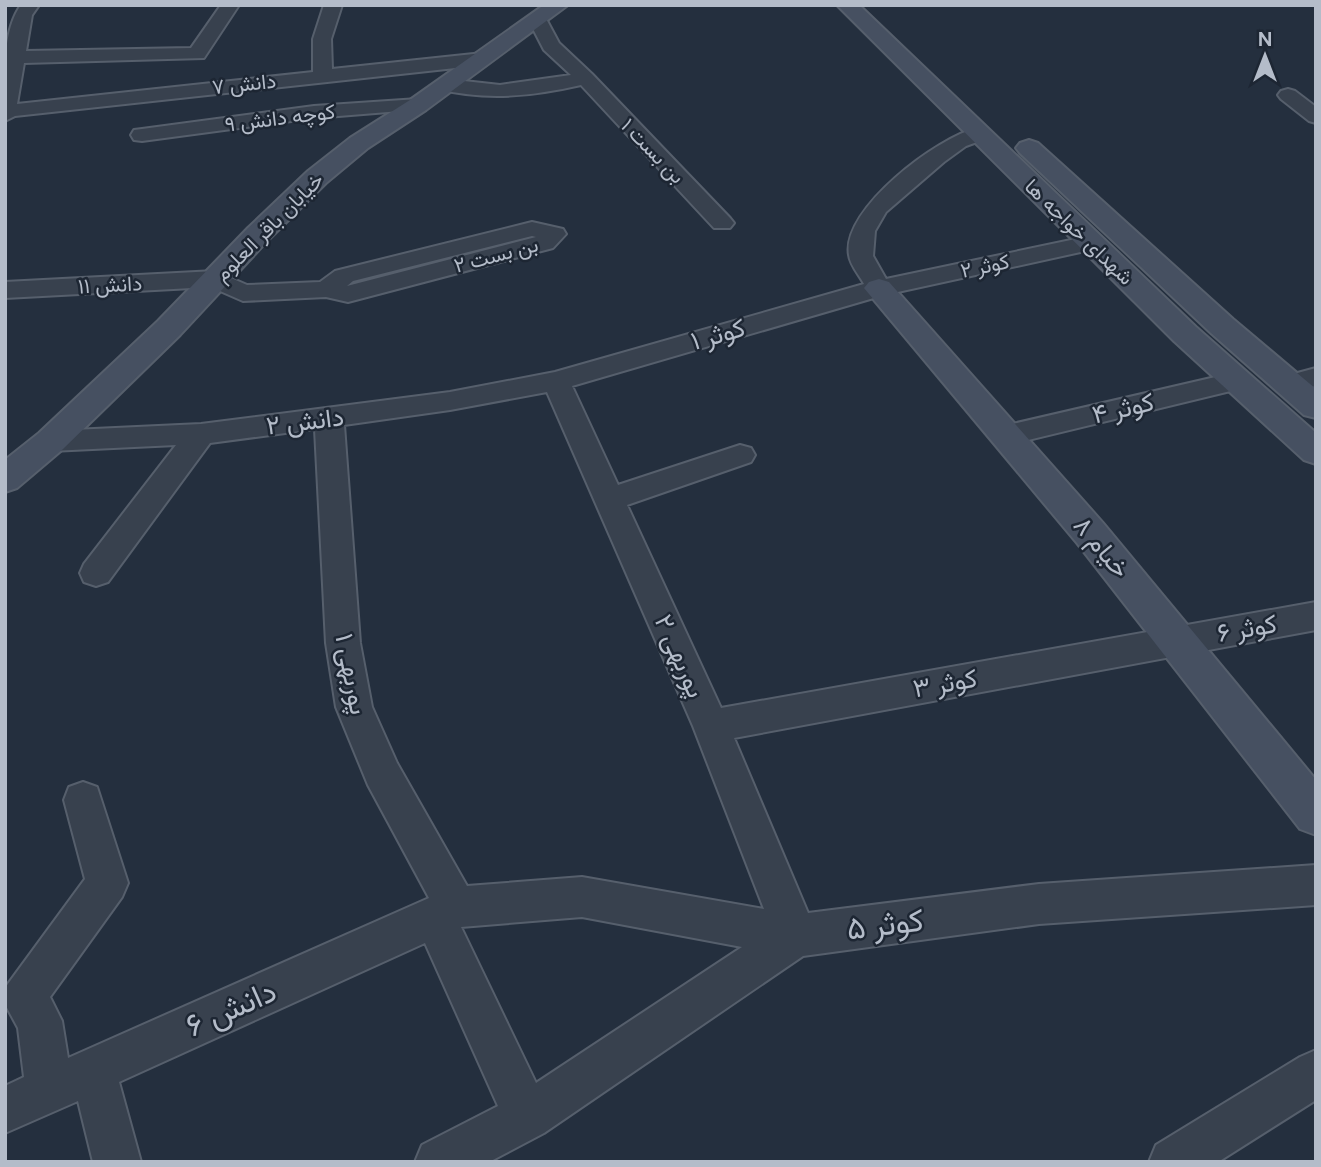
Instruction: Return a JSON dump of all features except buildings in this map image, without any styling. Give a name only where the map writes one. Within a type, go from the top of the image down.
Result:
[{"type":"street","points":[[12,51],[197,54],[230,5]]},
{"type":"street","points":[[323,75],[320,52],[322,27],[333,5]]},
{"type":"street","name":"شهدای خواجه ها","points":[[847,5],[1090,243],[1316,452]]},
{"type":"street","name":"شهدای خواجه ها","points":[[873,5],[1303,381],[1316,407]]},
{"type":"street","points":[[6,113],[12,51],[20,12]]},
{"type":"street","name":"خیابان باقر العلوم","points":[[5,479],[51,441],[169,328],[317,177],[359,143],[418,105],[548,12]]},
{"type":"street","name":"بن بست ۱","points":[[548,12],[551,46],[722,223]]},
{"type":"street","name":"دانش ۷","points":[[6,113],[483,59]]},
{"type":"street","points":[[446,85],[471,90],[528,91],[584,78]]},
{"type":"street","points":[[1316,93],[1288,95],[1316,117]]},
{"type":"street","name":"کوچه دانش ۹","points":[[142,135],[314,112],[418,105]]},
{"type":"street","points":[[879,288],[861,256],[863,231],[877,208],[936,157],[958,141],[977,134]]},
{"type":"street","name":"بن بست ۲","points":[[215,279],[243,293],[326,289],[348,294],[544,243],[554,234],[532,229],[344,276],[326,289]]},
{"type":"street","name":"کوثر ۲","points":[[879,288],[1090,243]]},
{"type":"street","name":"دانش ۱۱","points":[[5,290],[215,279]]},
{"type":"street","name":"کوثر ۱","points":[[556,381],[879,288]]},
{"type":"street","name":"خیام ۸","points":[[879,288],[1008,435],[1179,641],[1316,814]]},
{"type":"street","name":"دانش ۲","points":[[51,441],[201,434],[450,401],[556,381]]},
{"type":"street","name":"پوربهی ۲","points":[[556,381],[711,726],[796,936]]},
{"type":"street","name":"کوثر ۴","points":[[1008,435],[1237,381]]},
{"type":"street","name":"پوربهی ۱","points":[[329,418],[343,643],[354,706],[445,911],[527,1116]]},
{"type":"street","points":[[96,573],[201,434]]},
{"type":"street","points":[[609,499],[740,455]]},
{"type":"street","name":"کوثر ۶","points":[[1179,641],[1316,616]]},
{"type":"street","name":"کوثر ۳","points":[[711,726],[1179,641]]},
{"type":"street","points":[[49,1090],[40,1021],[24,996],[107,883],[83,800]]},
{"type":"street","name":"کوثر ۵","points":[[445,911],[582,897],[796,936],[1040,904],[1316,885]]},
{"type":"street","name":"دانش ۶","points":[[5,1110],[445,911]]},
{"type":"street","points":[[439,1162],[527,1116],[796,936]]},
{"type":"street","points":[[93,1070],[117,1162]]},
{"type":"street","points":[[1173,1162],[1316,1073]]}]
